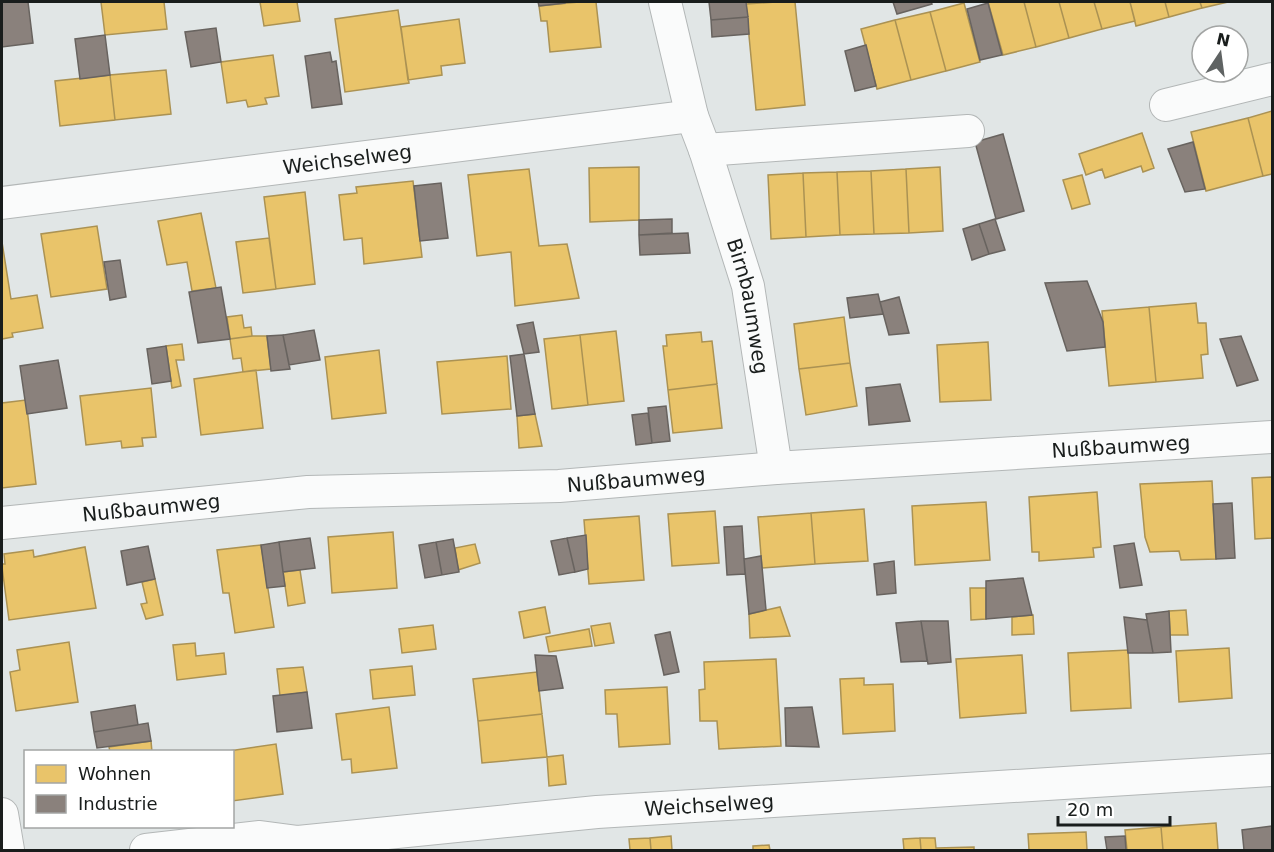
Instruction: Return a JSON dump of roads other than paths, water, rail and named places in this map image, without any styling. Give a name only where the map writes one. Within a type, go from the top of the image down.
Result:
[{"type":"street","name":"Birnbaumweg","points":[[665,2],[692,116],[748,286],[776,468]]},
{"type":"street","points":[[1166,105],[1272,79]]},
{"type":"street","name":"Weichselweg","points":[[2,203],[692,116]]},
{"type":"street","points":[[705,150],[968,131]]},
{"type":"street","name":"Nußbaumweg","points":[[2,523],[308,492],[559,486],[776,468],[1272,437]]},
{"type":"street","name":"Weichselweg","points":[[146,850],[260,837],[298,842],[597,812],[1272,770]]},
{"type":"street","points":[[2,814],[8,850]]}]
